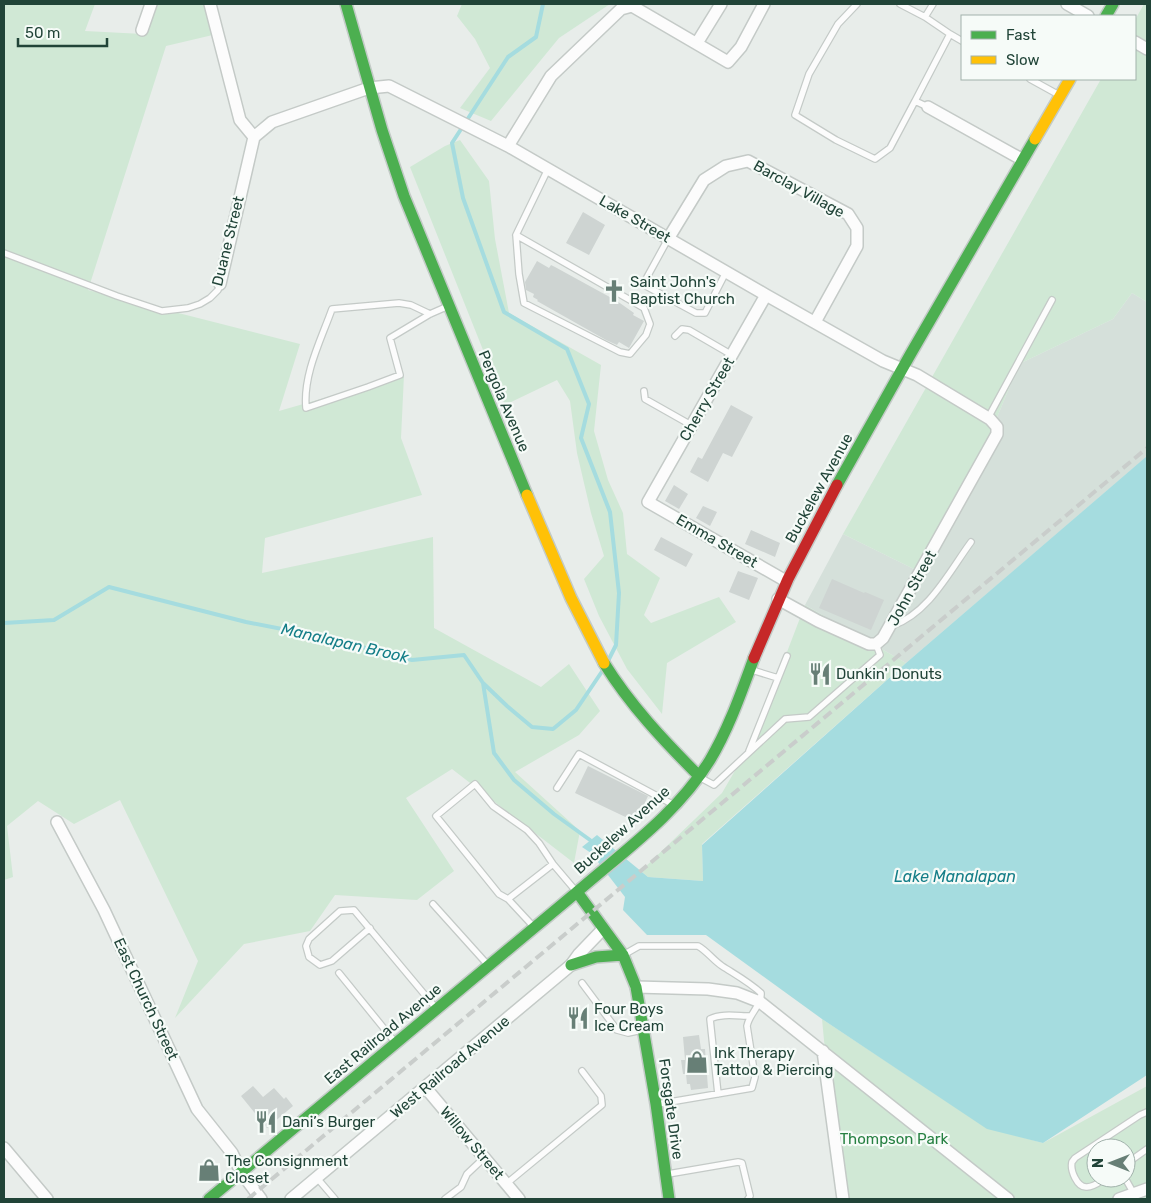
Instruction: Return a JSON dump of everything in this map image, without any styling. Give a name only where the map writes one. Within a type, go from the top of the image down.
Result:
[{"type":"main road","name":"Pergola Avenue","points":[[346,4],[369,88],[404,196],[567,590],[600,656],[618,684],[667,745],[699,776]]},
{"type":"main road","points":[[1107,15],[1113,4]]},
{"type":"main road","name":"Buckelew Avenue","points":[[577,892],[648,832],[675,806],[699,776],[717,748],[786,581],[903,368],[1069,80]]},
{"type":"main road","name":"East Railroad Avenue","points":[[209,1199],[577,892]]},
{"type":"main road","name":"Forsgate Drive","points":[[577,892],[623,955],[636,987],[656,1104],[669,1199]]},
{"type":"main road","points":[[571,966],[583,959],[595,956],[623,955]]},
{"type":"street","points":[[142,30],[151,4]]},
{"type":"street","points":[[210,4],[240,120],[254,137]]},
{"type":"street","points":[[697,43],[721,4]]},
{"type":"street","points":[[508,146],[551,76],[621,9],[632,6],[728,62],[741,47],[764,4]]},
{"type":"street","points":[[1067,4],[1086,15]]},
{"type":"street","name":"Lake Street","points":[[254,137],[272,122],[369,88],[389,86],[508,146],[766,295],[883,361],[903,368],[988,418]]},
{"type":"street","points":[[928,107],[1023,160]]},
{"type":"street","name":"Duane Street","points":[[220,284],[254,137]]},
{"type":"street","name":"Barclay Village","points":[[668,239],[704,180],[726,166],[748,161],[848,214],[857,228],[857,246],[815,322]]},
{"type":"street","name":"Cherry Street","points":[[648,502],[766,295]]},
{"type":"street","name":"John Street","points":[[876,644],[883,638],[890,626],[997,434],[997,426],[988,418]]},
{"type":"street","name":"Emma Street","points":[[648,502],[786,581]]},
{"type":"street","points":[[778,599],[818,621],[870,644],[876,644]]},
{"type":"street","name":"East Church Street","points":[[57,822],[104,910],[197,1109],[232,1153],[241,1172],[261,1199]]},
{"type":"street","name":"West Railroad Avenue","points":[[291,1199],[571,966],[579,954],[603,929]]},
{"type":"street","points":[[636,987],[708,989],[738,993],[760,1002],[1008,1199]]},
{"type":"street","points":[[823,1051],[843,1199]]},
{"type":"street","name":"Willow Street","points":[[425,1086],[519,1199]]},
{"type":"street","points":[[4,1148],[47,1199]]},
{"type":"street","points":[[1119,1199],[1147,1189]]},
{"type":"lane","points":[[857,4],[838,24],[809,74],[795,115],[836,140],[875,159],[890,148],[950,34]]},
{"type":"lane","points":[[900,4],[925,17],[961,40]]},
{"type":"lane","points":[[925,17],[933,4]]},
{"type":"lane","points":[[1032,80],[1060,96]]},
{"type":"lane","points":[[915,101],[928,107]]},
{"type":"lane","points":[[516,235],[644,308],[650,324],[646,335],[630,354],[620,352],[524,303],[519,274],[516,235],[548,169]]},
{"type":"lane","points":[[668,239],[646,279],[646,286],[696,313],[705,313],[726,272]]},
{"type":"lane","name":"Duane Street","points":[[4,253],[116,296],[162,311],[188,308],[200,304],[218,290],[220,284]]},
{"type":"lane","points":[[988,418],[1052,300]]},
{"type":"lane","points":[[430,314],[411,305],[399,303],[332,309],[310,370],[305,395],[306,408],[400,374],[390,338],[430,314],[448,306]]},
{"type":"lane","points":[[675,336],[682,329],[689,330],[732,355]]},
{"type":"lane","points":[[644,390],[645,399],[691,425]]},
{"type":"lane","points":[[890,626],[905,621],[921,610],[971,542]]},
{"type":"lane","points":[[699,776],[714,784],[785,719],[809,717],[880,655],[876,644]]},
{"type":"lane","points":[[748,753],[787,656]]},
{"type":"lane","points":[[750,669],[778,678]]},
{"type":"lane","points":[[557,788],[579,754],[675,806]]},
{"type":"lane","points":[[534,927],[508,899],[499,894],[436,816],[475,784],[493,806],[527,830],[552,864],[577,892]]},
{"type":"lane","points":[[508,899],[552,864]]},
{"type":"lane","points":[[433,904],[488,966]]},
{"type":"lane","points":[[370,928],[325,964],[320,966],[309,957],[306,946],[309,939],[340,911],[354,910],[370,928],[436,1009]]},
{"type":"lane","points":[[623,955],[639,946],[698,946],[704,949],[721,966],[738,976],[761,994],[760,1002],[750,1016],[747,1026],[755,1077],[754,1086],[748,1089],[656,1104]]},
{"type":"lane","points":[[339,973],[396,1043]]},
{"type":"lane","points":[[582,983],[617,1030],[628,1033],[644,1030]]},
{"type":"lane","points":[[718,1094],[710,1019],[724,1016],[750,1016]]},
{"type":"lane","points":[[506,1184],[602,1105],[601,1096],[582,1071]]},
{"type":"lane","points":[[1105,1138],[1147,1112]]},
{"type":"lane","points":[[1136,1157],[1147,1149]]},
{"type":"lane","points":[[1086,1151],[1072,1162],[1072,1173],[1082,1186],[1086,1187]]},
{"type":"lane","points":[[445,1199],[461,1187],[467,1174],[484,1158]]},
{"type":"lane","points":[[665,1174],[738,1162],[742,1163],[750,1196],[748,1199]]},
{"type":"lane","points":[[317,1178],[335,1199]]},
{"type":"lane","points":[[1130,1188],[1134,1194]]},
{"type":"shaded area","points":[[1132,293],[1147,302],[1147,455],[1145,458],[906,663],[805,605],[843,534],[922,573],[967,490],[1019,364],[1113,319]]},
{"type":"green space","points":[[4,4],[95,4],[85,31],[143,34],[154,4],[210,4],[217,34],[166,46],[88,290],[300,344],[279,411],[404,375],[401,438],[422,495],[265,538],[262,573],[433,537],[434,628],[541,687],[569,664],[600,711],[579,735],[515,772],[580,831],[574,863],[452,769],[406,798],[454,871],[417,900],[335,895],[310,931],[244,944],[175,1018],[198,961],[120,800],[74,824],[38,801],[7,826],[13,877],[4,880]]},
{"type":"green space","points":[[462,4],[610,4],[559,38],[491,121],[460,108],[490,68],[475,39],[457,16]]},
{"type":"green space","points":[[1144,4],[1147,4],[1147,302],[1132,293],[1113,319],[1019,364],[967,490],[922,573],[843,534],[1100,80],[1136,80],[1136,18]]},
{"type":"green space","points":[[460,140],[489,181],[495,239],[509,313],[601,365],[594,431],[608,480],[623,513],[627,554],[660,578],[644,615],[651,623],[719,597],[736,622],[667,663],[662,714],[627,669],[599,616],[584,579],[604,556],[591,513],[577,453],[570,401],[557,380],[505,405],[410,167],[445,146]]},
{"type":"green space","points":[[805,605],[906,663],[702,844],[703,881],[648,877],[641,871],[722,793],[754,738]]},
{"type":"green space","name":"Thompson Park","points":[[822,1019],[987,1128],[1043,1143],[1147,1086],[1147,1199],[839,1199]]},
{"type":"water","name":"Lake Manalapan","points":[[1147,456],[1147,1075],[1043,1143],[987,1129],[822,1019],[706,935],[647,935],[623,910],[625,897],[591,853],[582,847],[597,835],[648,877],[703,881],[702,845],[906,663]]},
{"type":"building","points":[[583,212],[605,225],[589,255],[566,243]]},
{"type":"building","points":[[537,261],[549,268],[551,265],[555,267],[617,301],[634,313],[633,315],[644,321],[629,348],[619,342],[617,345],[606,340],[537,301],[533,297],[534,294],[526,290],[525,282]]},
{"type":"building","points":[[731,405],[753,417],[732,457],[723,453],[708,482],[690,472],[698,457],[702,459]]},
{"type":"building","points":[[674,485],[688,494],[679,509],[665,501]]},
{"type":"building","points":[[703,506],[717,512],[710,526],[696,518]]},
{"type":"building","points":[[751,530],[780,543],[775,557],[745,544]]},
{"type":"building","points":[[661,537],[693,554],[686,567],[654,550]]},
{"type":"building","points":[[738,571],[758,578],[749,600],[729,592]]},
{"type":"building","points":[[832,579],[884,600],[871,630],[819,608]]},
{"type":"building","points":[[588,766],[648,796],[636,822],[575,793]]},
{"type":"building","points":[[699,1035],[701,1049],[705,1049],[708,1088],[691,1090],[690,1084],[687,1084],[686,1074],[683,1074],[681,1060],[685,1060],[683,1037]]},
{"type":"building","points":[[253,1086],[263,1097],[274,1088],[284,1099],[286,1097],[293,1106],[267,1128],[241,1096]]},
{"type":"waterway","points":[[543,4],[536,37],[508,57],[452,143],[463,198],[504,312],[567,349],[589,404],[581,438],[610,512],[619,593],[616,645],[609,659]]},
{"type":"waterway","name":"Manalapan Brook","points":[[4,623],[54,620],[109,587],[246,622],[323,637],[412,660],[464,655],[483,683],[494,753],[514,780],[554,814],[590,840]]},
{"type":"waterway","points":[[483,683],[532,727],[553,729],[576,710],[603,670]]},
{"type":"railway","points":[[248,1199],[1147,448]]},
{"type":"traffic: fast","points":[[346,4],[382,130],[404,196],[527,495]]},
{"type":"traffic: fast","points":[[1107,15],[1113,4]]},
{"type":"traffic: fast","points":[[837,485],[1035,139]]},
{"type":"traffic: fast","points":[[669,1199],[656,1104],[636,987],[623,955],[577,892],[666,815],[697,779],[710,760],[723,735],[754,658]]},
{"type":"traffic: fast","points":[[604,663],[648,722],[699,776]]},
{"type":"traffic: fast","points":[[209,1199],[577,892]]},
{"type":"traffic: fast","points":[[571,965],[596,957],[623,955]]},
{"type":"traffic: slow","points":[[1035,139],[1069,80]]},
{"type":"traffic: slow","points":[[527,495],[571,598],[604,663]]},
{"type":"traffic: jam","points":[[754,658],[788,579],[837,485]]},
{"type":"place","name":"Saint John's Baptist Church","points":[[614,291]]},
{"type":"place","name":"Dunkin' Donuts","points":[[820,674]]},
{"type":"place","name":"Four Boys Ice Cream","points":[[578,1018]]},
{"type":"place","name":"Ink Therapy Tattoo & Piercing","points":[[697,1062]]},
{"type":"place","name":"Dani’s Burger","points":[[266,1122]]},
{"type":"place","name":"The Consignment Closet","points":[[209,1170]]}]
